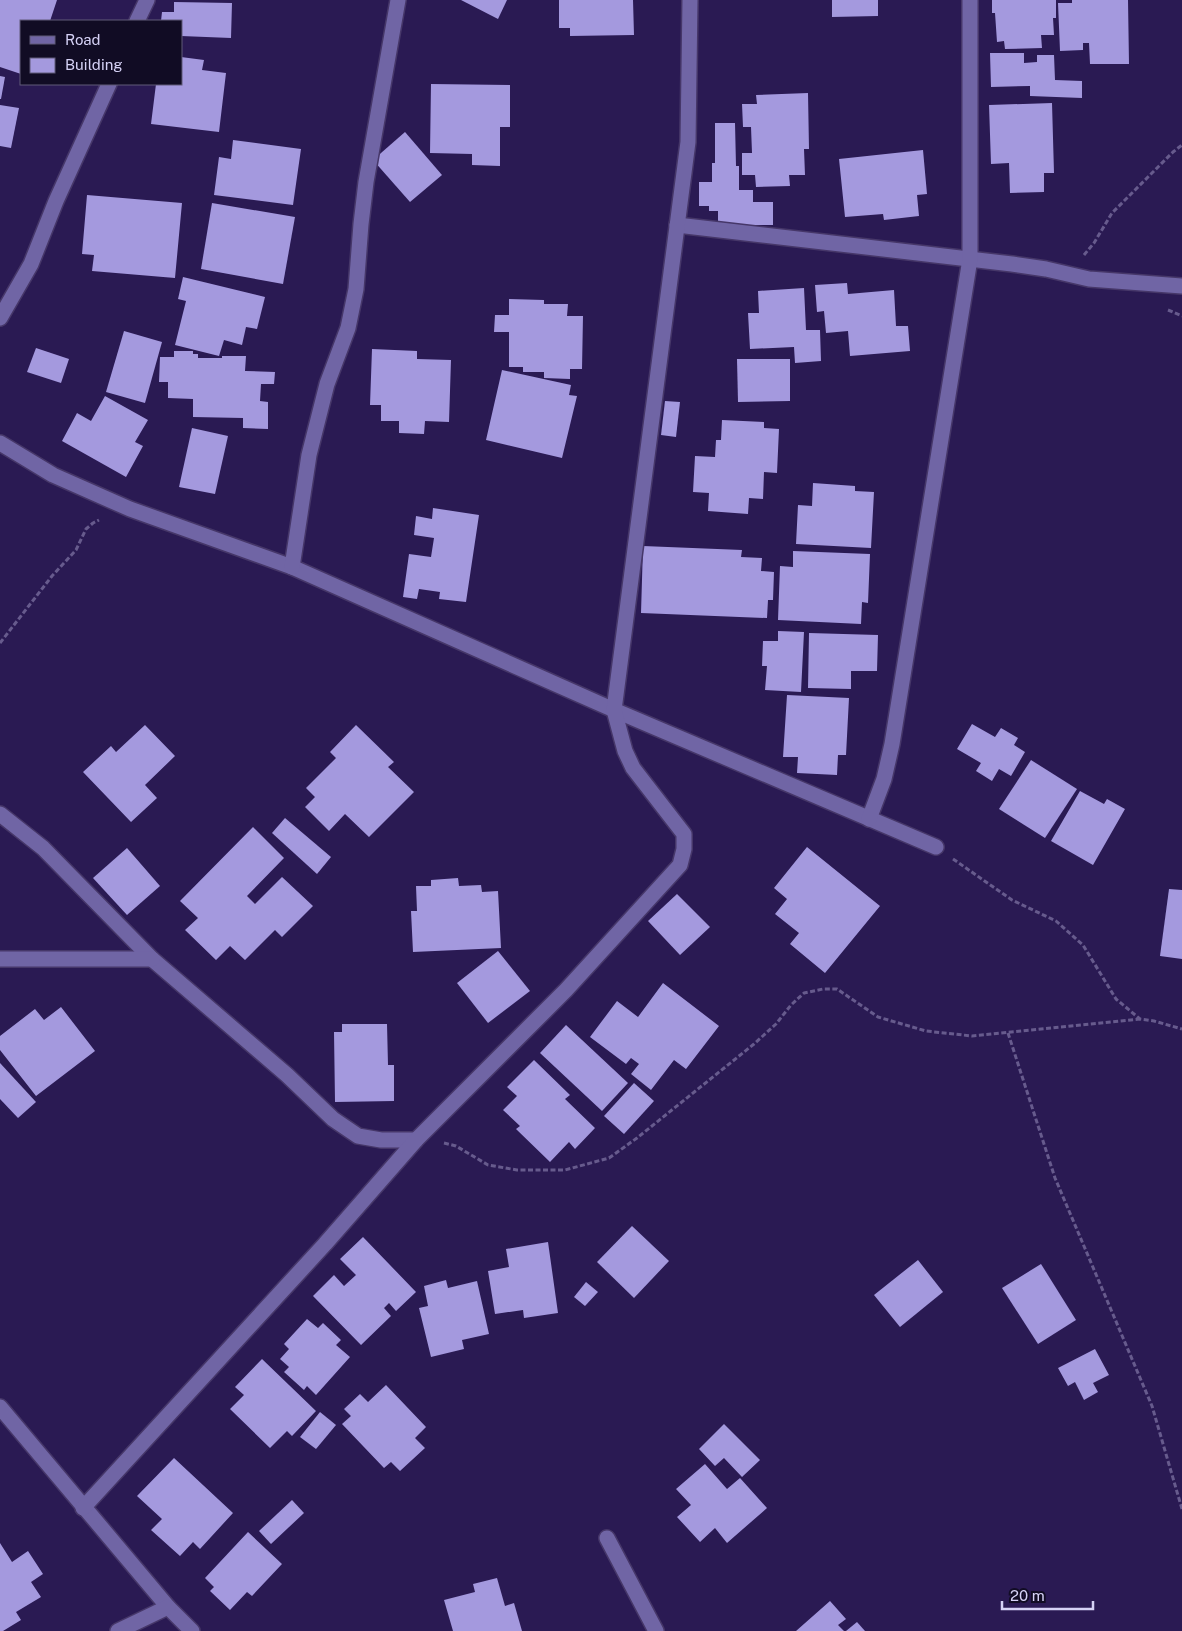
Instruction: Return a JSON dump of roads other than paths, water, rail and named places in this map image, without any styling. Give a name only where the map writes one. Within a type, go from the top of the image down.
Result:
[{"type":"street","points":[[137,20],[147,0]]},
{"type":"street","points":[[292,568],[309,454],[327,384],[348,328],[356,289],[360,224],[366,182],[398,0]]},
{"type":"street","points":[[84,1508],[325,1244],[418,1138],[566,990],[680,864],[684,850],[684,834],[633,768],[625,751],[614,710],[688,142],[690,0]]},
{"type":"street","points":[[869,819],[884,779],[892,744],[970,259],[970,0]]},
{"type":"street","points":[[0,318],[31,264],[56,201],[109,85]]},
{"type":"street","points":[[678,225],[970,259],[1046,269],[1089,279],[1182,286]]},
{"type":"street","points":[[0,443],[53,475],[130,509],[292,568],[614,710],[936,847]]},
{"type":"street","points":[[0,814],[43,848],[152,959],[287,1075],[333,1119],[358,1136],[381,1140],[418,1138]]},
{"type":"street","points":[[0,959],[152,959]]},
{"type":"street","points":[[0,1407],[168,1607],[192,1631]]},
{"type":"street","points":[[607,1538],[656,1631]]},
{"type":"street","points":[[118,1631],[168,1607]]}]
